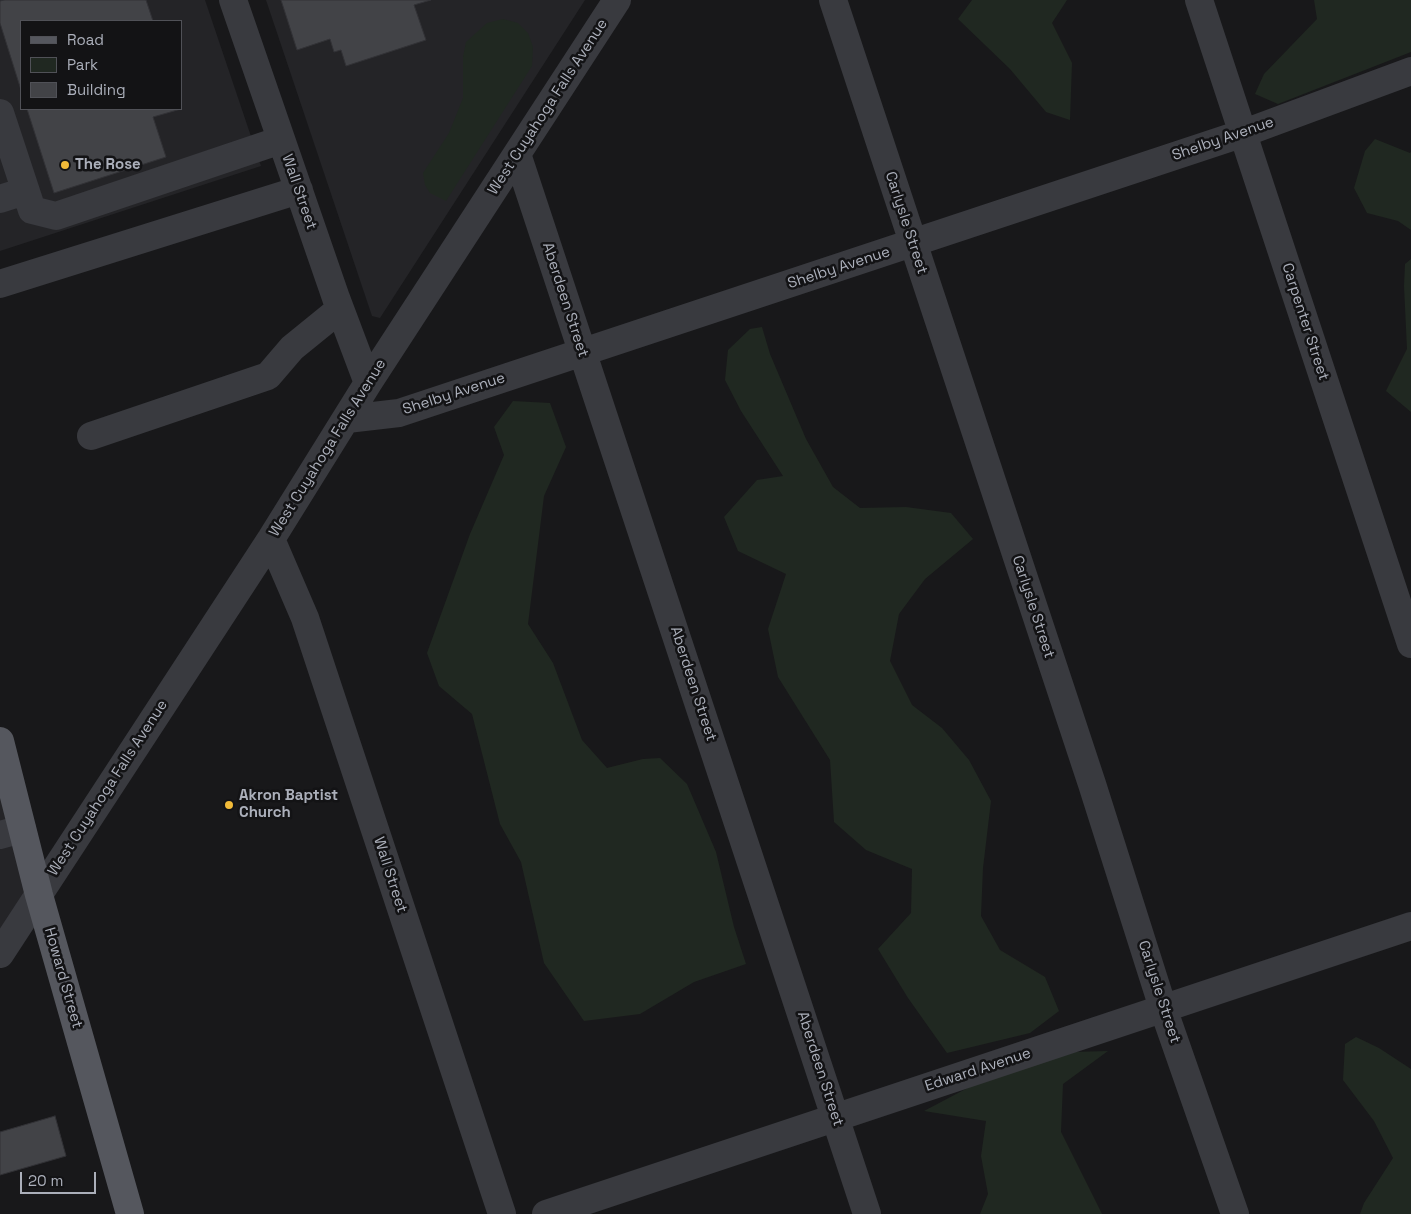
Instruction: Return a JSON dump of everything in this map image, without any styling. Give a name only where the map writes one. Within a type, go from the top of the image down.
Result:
[{"type":"main road","name":"Howard Street","points":[[0,742],[11,832],[39,895],[130,1214]]},
{"type":"street","name":"Wall Street","points":[[233,0],[340,309],[368,383]]},
{"type":"street","name":"West Cuyahoga Falls Avenue","points":[[0,954],[116,773],[271,539],[368,383],[617,0]]},
{"type":"street","name":"Carlysle Street","points":[[833,0],[1092,784],[1163,1008],[1235,1214]]},
{"type":"street","name":"Carpenter Street","points":[[1199,0],[1411,644]]},
{"type":"street","name":"Shelby Avenue","points":[[347,419],[399,413],[1244,133],[1411,71]]},
{"type":"street","points":[[0,113],[32,210],[56,216],[281,140]]},
{"type":"street","name":"Aberdeen Street","points":[[517,154],[867,1214]]},
{"type":"street","points":[[0,284],[299,190]]},
{"type":"street","points":[[0,199],[26,191]]},
{"type":"street","points":[[90,436],[268,376],[292,348],[340,309]]},
{"type":"street","name":"Wall Street","points":[[271,539],[305,618],[502,1214]]},
{"type":"street","name":"Edward Avenue","points":[[546,1214],[1411,926]]},
{"type":"shaded area","points":[[0,0],[205,0],[261,166],[0,251]]},
{"type":"shaded area","points":[[266,0],[585,0],[380,318],[372,316]]},
{"type":"shaded area","points":[[0,788],[28,895],[0,939]]},
{"type":"green space","points":[[972,0],[1067,0],[1052,23],[1072,63],[1070,120],[1046,112],[1010,69],[958,19]]},
{"type":"green space","points":[[1314,0],[1411,0],[1411,52],[1278,104],[1255,94],[1264,74],[1317,19]]},
{"type":"green space","points":[[503,19],[518,23],[528,33],[533,47],[532,66],[446,201],[430,193],[425,185],[423,173],[449,133],[463,98],[463,57],[466,42],[487,23]]},
{"type":"green space","points":[[1375,139],[1411,152],[1411,230],[1398,221],[1367,213],[1354,188],[1365,151]]},
{"type":"green space","points":[[1411,259],[1411,412],[1386,391],[1407,349],[1404,286],[1405,264]]},
{"type":"green space","points":[[762,327],[770,354],[806,439],[833,487],[860,508],[906,507],[951,513],[973,539],[925,579],[899,614],[890,661],[912,705],[942,728],[969,760],[991,801],[983,868],[981,916],[1000,950],[1045,977],[1059,1011],[1030,1033],[947,1053],[908,998],[878,949],[911,913],[912,869],[866,850],[834,822],[830,760],[778,677],[768,629],[786,574],[738,551],[724,517],[757,480],[783,476],[741,411],[725,380],[728,350],[750,329]]},
{"type":"green space","points":[[513,401],[550,403],[566,447],[544,496],[528,624],[553,663],[582,740],[607,768],[643,759],[660,758],[687,784],[716,852],[734,927],[746,964],[694,982],[640,1014],[584,1021],[544,963],[521,862],[500,824],[472,714],[439,686],[427,653],[470,534],[504,455],[494,427]]},
{"type":"green space","points":[[1356,1037],[1379,1048],[1411,1069],[1411,1214],[1360,1214],[1364,1203],[1393,1158],[1374,1121],[1343,1080],[1345,1044]]},
{"type":"green space","points":[[1108,1051],[1063,1084],[1061,1132],[1102,1214],[980,1214],[988,1194],[981,1156],[986,1121],[924,1111],[996,1073],[1073,1052]]},
{"type":"building","points":[[146,0],[153,20],[20,20],[20,87],[0,23],[0,1]]},
{"type":"building","points":[[281,0],[431,0],[414,5],[426,40],[346,66],[341,50],[334,52],[330,39],[297,50]]},
{"type":"building","points":[[27,110],[178,110],[153,117],[166,157],[54,193]]},
{"type":"building","points":[[55,1116],[66,1156],[0,1175],[0,1132]]},
{"type":"place","name":"The Rose","points":[[65,165]]},
{"type":"place","name":"Akron Baptist Church","points":[[229,805]]}]
